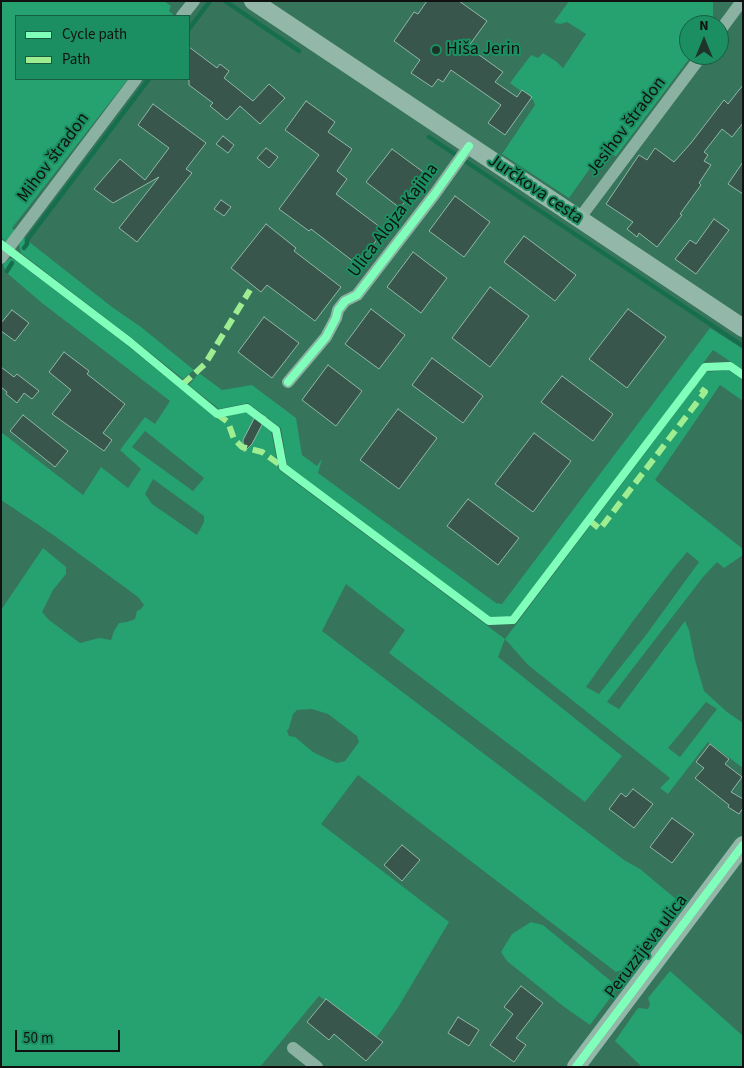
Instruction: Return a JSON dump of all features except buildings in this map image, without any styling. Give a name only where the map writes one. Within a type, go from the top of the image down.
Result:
[{"type":"main road","name":"Jurčkova cesta","points":[[253,1],[462,155],[579,218],[743,328]]},
{"type":"main road","name":"Peruzzijeva ulica","points":[[576,1067],[743,845]]},
{"type":"street","points":[[183,15],[194,1]]},
{"type":"street","points":[[729,19],[742,1]]},
{"type":"street","name":"Jesihov štradon","points":[[579,218],[694,65]]},
{"type":"street","name":"Mihov štradon","points":[[1,258],[135,80]]},
{"type":"street","name":"Ulica Alojza Kajina","points":[[288,382],[326,337],[338,310],[345,301],[357,296],[462,155]]},
{"type":"street","points":[[293,1048],[317,1067]]},
{"type":"green space","points":[[1,1],[164,1],[171,6],[169,11],[174,15],[15,15],[15,80],[127,80],[12,228],[16,231],[7,243],[1,237]]},
{"type":"green space","points":[[569,1],[713,1],[713,15],[679,15],[679,65],[684,65],[616,156],[603,150],[569,198],[502,154],[535,105],[533,100],[510,83],[531,55],[538,58],[543,53],[563,68],[586,34],[567,22],[560,24],[554,22]]},
{"type":"green space","points":[[23,237],[194,370],[183,379],[21,253],[19,245]]},
{"type":"green space","points":[[10,258],[18,262],[128,346],[216,418],[246,412],[271,431],[279,470],[505,639],[498,657],[622,756],[585,802],[389,653],[405,630],[346,584],[322,631],[624,860],[640,869],[682,904],[658,937],[627,968],[616,972],[358,775],[321,824],[449,922],[397,1009],[377,1037],[319,996],[260,1067],[1,1067],[1,610],[43,548],[66,567],[66,574],[53,590],[42,612],[49,620],[80,643],[99,638],[111,640],[119,623],[135,619],[137,611],[144,605],[138,597],[52,534],[1,500],[1,432],[83,495],[101,467],[128,488],[141,469],[120,450],[145,417],[155,424],[170,401],[42,303],[8,274],[3,264]],"holes":[[[145,431],[204,478],[193,491],[132,447]],[[153,479],[204,516],[204,522],[197,535],[152,504],[145,494]],[[312,709],[328,714],[357,736],[359,742],[345,761],[337,763],[325,758],[313,752],[295,737],[289,736],[287,731],[293,714],[297,710]]]},
{"type":"green space","points":[[710,328],[743,349],[743,370],[713,350],[511,616],[490,617],[287,465],[281,428],[248,403],[219,409],[189,385],[199,373],[222,390],[252,385],[296,418],[302,455],[317,466],[322,459],[318,473],[496,603],[502,604]]},
{"type":"green space","points":[[728,370],[743,380],[743,401],[720,385],[655,480],[743,549],[743,555],[724,568],[717,562],[703,577],[607,702],[619,709],[685,621],[689,630],[704,691],[727,712],[743,723],[743,768],[708,742],[668,794],[660,788],[670,778],[528,665],[505,639],[706,372]],"holes":[[[687,552],[699,562],[646,635],[599,694],[586,687]],[[706,702],[717,709],[680,757],[668,748]]]},
{"type":"green space","points":[[531,922],[543,925],[612,982],[613,994],[590,1025],[507,961],[501,952],[512,934]]},
{"type":"green space","points":[[670,971],[743,1036],[743,1067],[642,1067],[615,1041],[638,1008],[648,1009],[650,1004],[648,998]]},
{"type":"waterway","points":[[190,28],[210,1]]},
{"type":"waterway","points":[[225,1],[299,51]]},
{"type":"waterway","points":[[24,248],[27,240],[148,80]]},
{"type":"waterway","points":[[429,137],[743,346]]},
{"type":"waterway","points":[[7,271],[12,263]]},
{"type":"marked path","points":[[182,385],[205,364],[250,290]]},
{"type":"marked path","points":[[589,520],[600,529],[705,392],[693,383]]},
{"type":"marked path","points":[[217,414],[228,422],[234,439],[242,447],[262,452],[283,467]]},
{"type":"cycle path","points":[[288,382],[326,337],[338,310],[345,301],[357,295],[469,146]]},
{"type":"cycle path","points":[[1,244],[130,342],[217,414],[247,408],[276,430],[283,467],[489,621],[513,620],[705,367],[730,366],[743,375]]},
{"type":"cycle path","points":[[576,1067],[743,845]]},
{"type":"place","name":"Hiša Jerin","points":[[436,50]]}]
